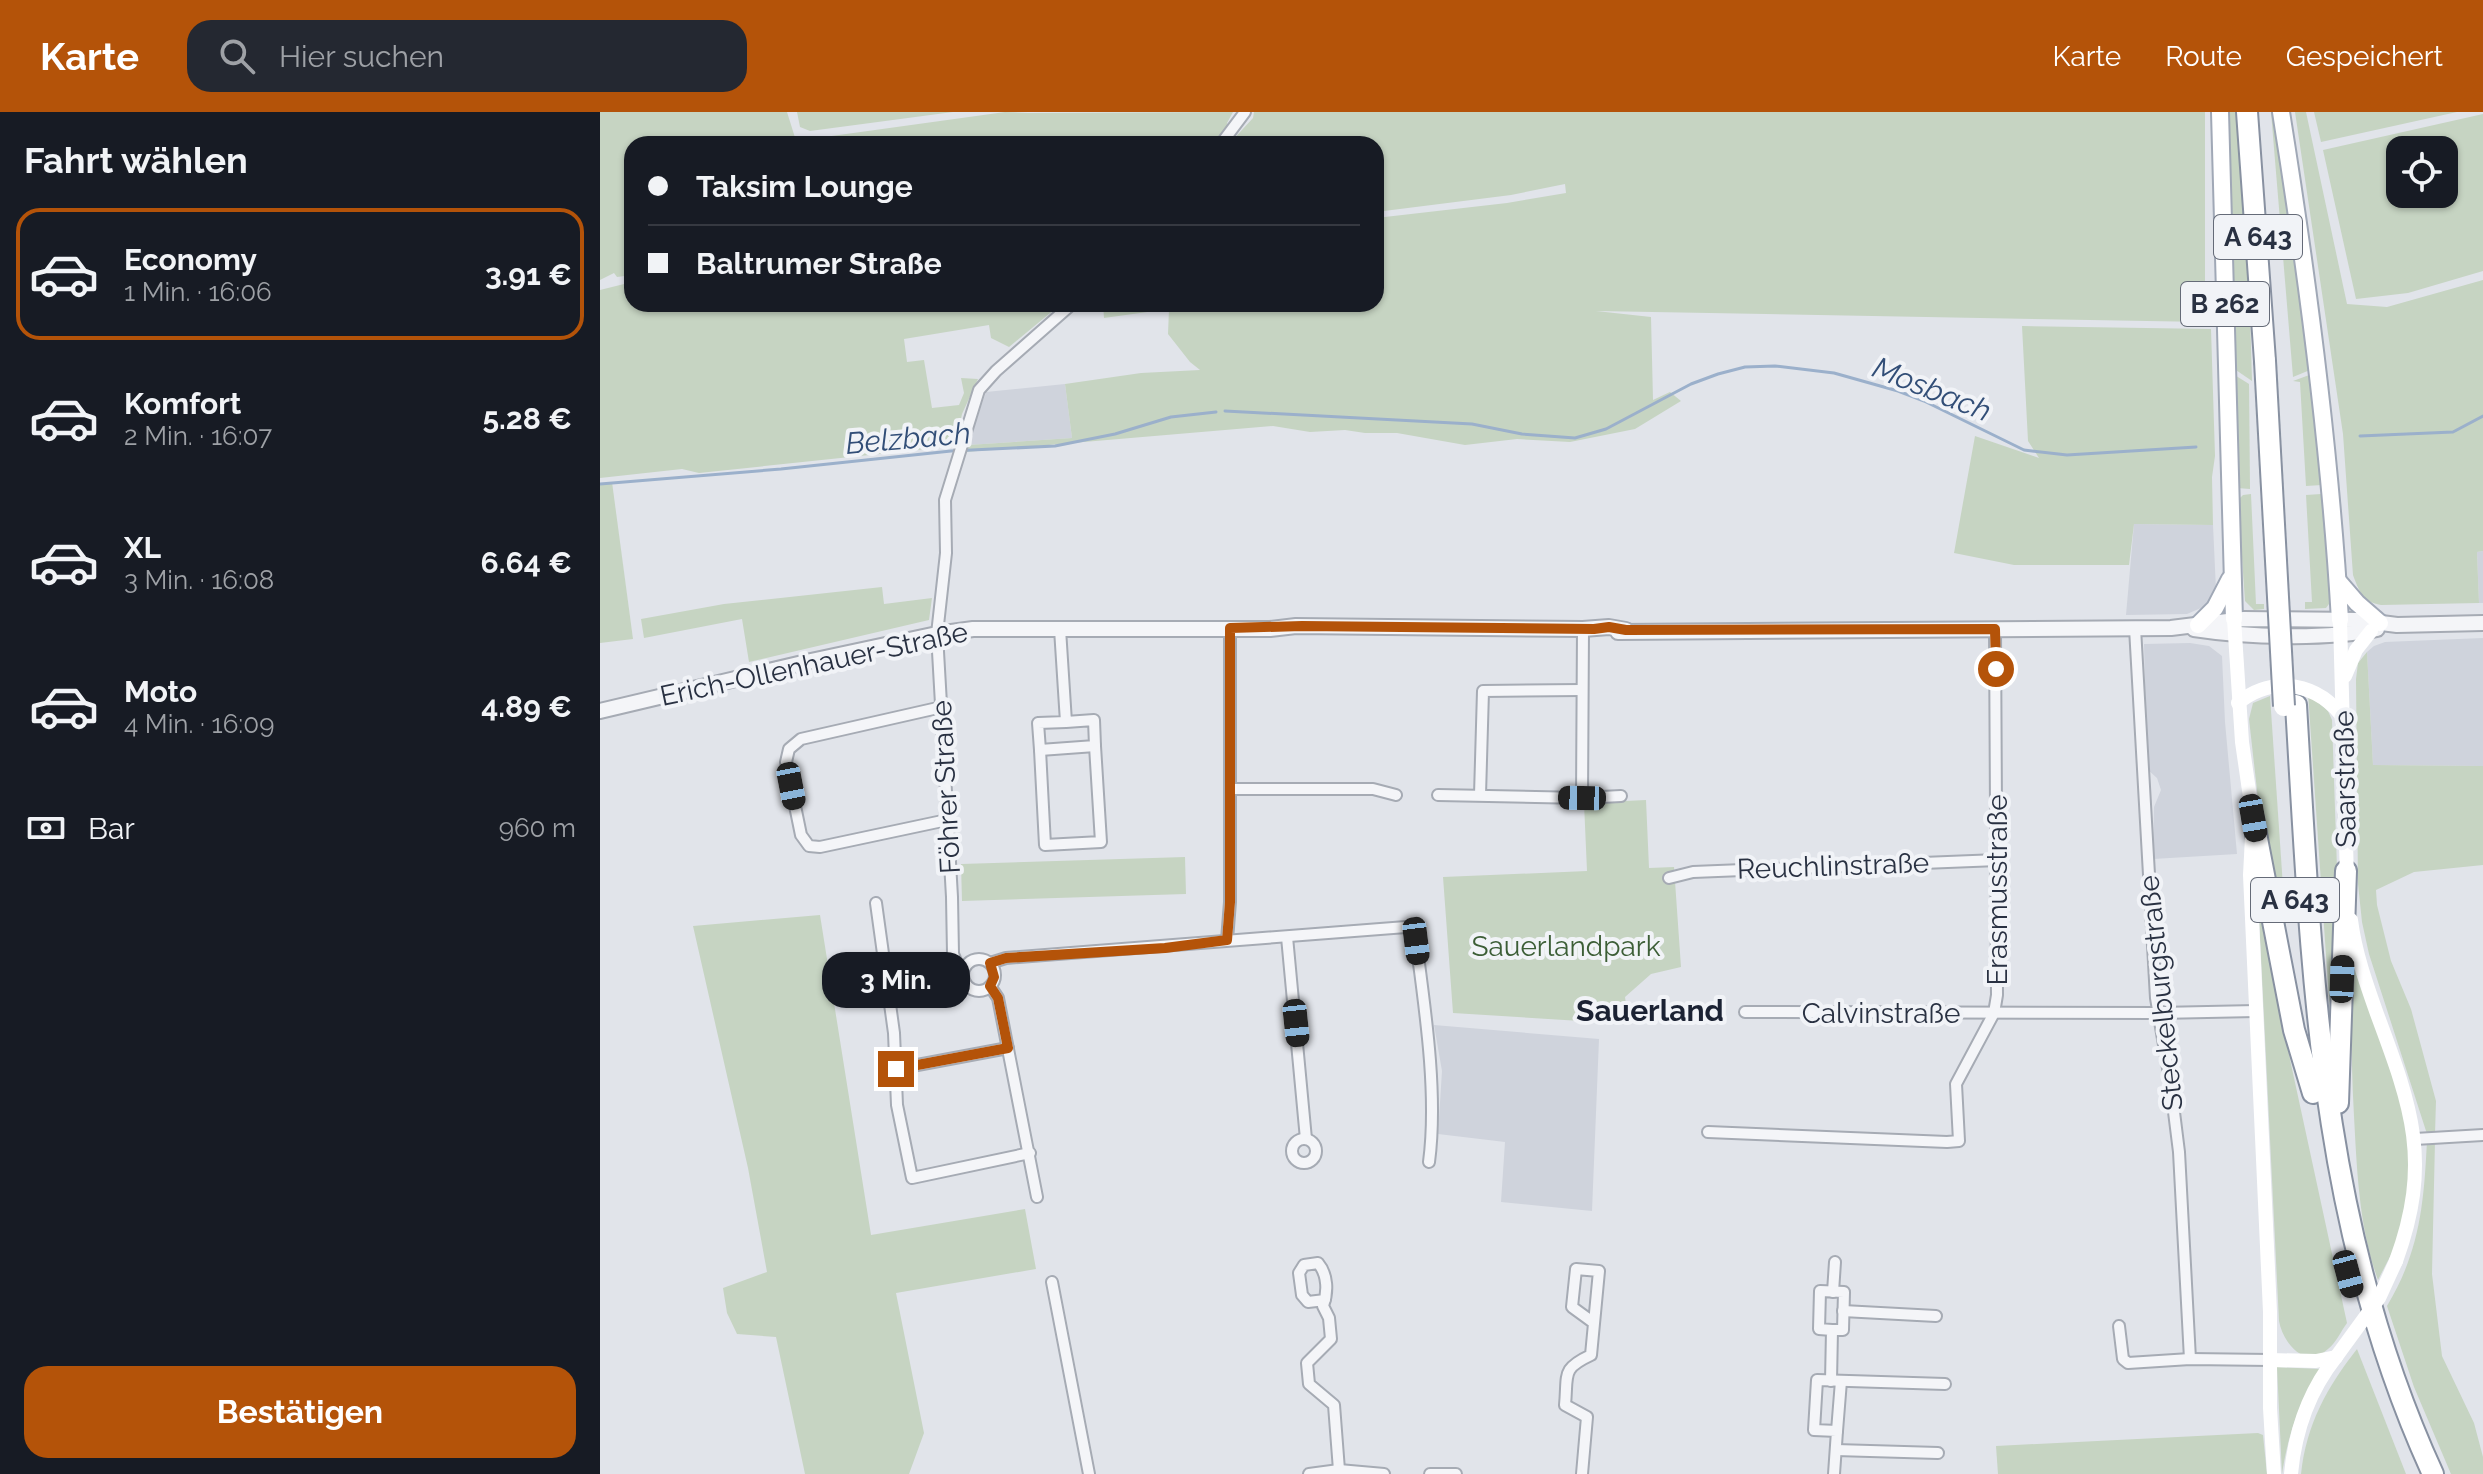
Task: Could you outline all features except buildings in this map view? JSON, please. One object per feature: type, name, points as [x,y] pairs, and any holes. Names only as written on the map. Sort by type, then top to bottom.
[{"type":"highway","name":"A 643","points":[[2247,112],[2272,361]]},
{"type":"highway","name":"A 643","points":[[2261,112],[2290,706],[2298,951],[2313,1093],[2330,1197],[2358,1313],[2381,1385],[2419,1474]]},
{"type":"highway","name":"A 643","points":[[2290,706],[2311,949],[2336,1155],[2354,1246],[2375,1325],[2402,1404],[2433,1474]]},
{"type":"highway","points":[[2253,818],[2294,1030],[2313,1093]]},
{"type":"highway","points":[[2336,1155],[2346,871]]},
{"type":"main road","name":"B 262","points":[[2220,112],[2234,626]]},
{"type":"main road","name":"B 262","points":[[2281,112],[2317,372],[2340,627]]},
{"type":"main road","name":"B 262","points":[[2191,626],[2215,608],[2223,595],[2232,566]]},
{"type":"main road","points":[[2338,581],[2383,626],[2356,650],[2344,680]]},
{"type":"main road","points":[[2234,626],[2238,703],[2253,818],[2250,875],[2270,1312],[2274,1474]]},
{"type":"main road","name":"Saarstraße","points":[[2291,1474],[2293,1450],[2313,1391],[2379,1298],[2396,1261],[2410,1218],[2417,1166],[2404,1086],[2365,982],[2356,945],[2346,871],[2345,720],[2340,627]]},
{"type":"main road","points":[[2238,703],[2264,688],[2299,686],[2324,697],[2345,720]]},
{"type":"main road","points":[[2270,1312],[2277,1345],[2294,1362]]},
{"type":"main road","points":[[2270,1360],[2294,1362],[2336,1357]]},
{"type":"street","points":[[1227,136],[1245,112]]},
{"type":"street","name":"Föhrer Straße","points":[[964,981],[954,960],[937,634],[946,553],[945,500],[977,396],[984,384],[1063,312]]},
{"type":"street","name":"Erich-Ollenhauer-Straße","points":[[600,711],[937,634],[973,629],[1230,628],[1296,632],[1310,628],[1588,629],[1609,633],[1626,630],[2340,627],[2483,623]]},
{"type":"street","points":[[1227,940],[1230,902],[1230,628]]},
{"type":"street","name":"Steckelburgstraße","points":[[2135,628],[2146,803],[2146,856],[2159,1013],[2179,1152],[2190,1359]]},
{"type":"street","points":[[1060,629],[1066,722]]},
{"type":"street","points":[[1582,798],[1582,690],[1588,629]]},
{"type":"street","name":"Erasmusstraße","points":[[1708,1132],[1959,1141],[1956,1084],[1994,1013],[1997,995],[1995,629]]},
{"type":"street","points":[[1480,795],[1483,691],[1582,690]]},
{"type":"street","points":[[942,707],[801,739],[789,749],[786,762],[801,835],[809,846],[820,847],[947,820]]},
{"type":"street","points":[[1094,720],[1101,842],[1045,845],[1038,723],[1066,722],[1094,720]]},
{"type":"street","points":[[1040,750],[1095,746]]},
{"type":"street","points":[[1230,789],[1373,789],[1396,795]]},
{"type":"street","points":[[1438,795],[1621,796]]},
{"type":"street","name":"Reuchlinstraße","points":[[1669,878],[1693,872],[1998,860]]},
{"type":"street","points":[[876,903],[887,982],[897,1105],[912,1178],[1030,1153]]},
{"type":"street","points":[[953,941],[963,955],[990,963],[1006,958],[1406,927],[1412,931],[1418,958],[1433,1108],[1429,1162]]},
{"type":"street","points":[[1287,937],[1306,1139]]},
{"type":"street","points":[[973,960],[963,971],[964,981],[976,990],[990,986]]},
{"type":"street","points":[[990,963],[994,977],[990,986]]},
{"type":"street","points":[[887,982],[927,977]]},
{"type":"street","points":[[990,986],[998,998],[1037,1197]]},
{"type":"street","name":"Calvinstraße","points":[[1745,1012],[2256,1011]]},
{"type":"street","points":[[896,1069],[1008,1048]]},
{"type":"street","points":[[2415,1139],[2483,1135]]},
{"type":"street","points":[[1833,1292],[1835,1262]]},
{"type":"street","points":[[1582,1474],[1587,1417],[1565,1405],[1567,1381],[1571,1366],[1591,1355],[1599,1271],[1576,1269],[1572,1307],[1594,1323]]},
{"type":"street","points":[[1052,1282],[1089,1474]]},
{"type":"street","points":[[1820,1291],[1844,1292],[1843,1311],[1843,1330],[1819,1329],[1820,1291]]},
{"type":"street","points":[[1325,1300],[1323,1306],[1329,1318],[1331,1339],[1307,1363],[1309,1384],[1334,1405],[1339,1470]]},
{"type":"street","points":[[1843,1311],[1936,1316]]},
{"type":"street","points":[[2119,1326],[2125,1362],[2270,1360]]},
{"type":"street","points":[[1832,1330],[1837,1431],[1834,1474]]},
{"type":"street","points":[[1837,1431],[1814,1430],[1817,1380],[1945,1384]]},
{"type":"street","points":[[1836,1450],[1938,1453]]},
{"type":"street","points":[[1309,1474],[1339,1470],[1384,1474]]},
{"type":"street","points":[[1430,1474],[1456,1474]]},
{"type":"shaded area","points":[[1065,384],[1072,438],[968,445],[986,392]]},
{"type":"shaded area","points":[[2134,524],[2213,525],[2216,590],[2208,605],[2187,614],[2126,615]]},
{"type":"shaded area","points":[[2483,551],[2483,603],[2479,603],[2477,552]]},
{"type":"shaded area","points":[[2483,638],[2483,766],[2373,765],[2367,652],[2385,642]]},
{"type":"shaded area","points":[[2190,643],[2209,646],[2222,656],[2237,854],[2153,859],[2154,807],[2161,790],[2157,778],[2147,769],[2144,644]]},
{"type":"shaded area","points":[[1434,1025],[1599,1039],[1592,1211],[1501,1202],[1505,1142],[1438,1134],[1442,1071]]},
{"type":"green space","points":[[600,112],[787,112],[794,136],[624,136],[624,276],[617,277],[614,273],[600,280]]},
{"type":"green space","points":[[797,112],[953,112],[810,131],[800,127]]},
{"type":"green space","points":[[1005,112],[1233,112],[1227,123],[1229,126],[1220,136],[832,136]]},
{"type":"green space","points":[[1254,112],[2205,112],[2205,322],[1596,311],[1651,317],[1653,400],[1670,392],[1681,401],[1635,429],[1570,442],[1517,439],[1465,445],[1397,433],[1345,430],[1310,432],[1273,426],[966,452],[968,445],[1072,438],[1065,384],[1141,373],[1200,370],[1168,334],[1169,312],[1384,312],[1384,217],[1566,193],[1565,184],[1511,195],[1384,211],[1384,136],[1236,136],[1253,118]]},
{"type":"green space","points":[[2226,112],[2237,112],[2249,279],[2252,381],[2233,368]]},
{"type":"green space","points":[[2271,112],[2277,112],[2310,370],[2293,377]]},
{"type":"green space","points":[[2295,112],[2306,112],[2347,304],[2387,307],[2483,280],[2483,551],[2477,552],[2479,603],[2381,605],[2362,595],[2357,586],[2353,575],[2343,434]]},
{"type":"green space","points":[[2314,112],[2457,112],[2321,142]]},
{"type":"green space","points":[[2483,114],[2483,271],[2408,293],[2356,299],[2323,150]]},
{"type":"green space","points":[[624,284],[624,312],[1051,312],[1009,347],[991,338],[989,325],[904,339],[907,362],[924,360],[932,408],[959,405],[964,393],[961,378],[978,379],[962,414],[955,446],[699,473],[682,469],[600,478],[600,290]]},
{"type":"green space","points":[[1104,312],[1147,312],[1104,318]]},
{"type":"green space","points":[[2022,326],[2211,329],[2215,456],[2213,525],[2134,524],[2129,565],[2014,565],[1954,553],[1975,436],[2039,458],[2028,441]]},
{"type":"green space","points":[[2233,374],[2249,384],[2250,489],[2237,488]]},
{"type":"green space","points":[[2312,374],[2322,485],[2306,486],[2300,382],[2293,381]]},
{"type":"green space","points":[[612,482],[633,639],[600,643],[600,484]]},
{"type":"green space","points":[[2251,494],[2256,604],[2264,604],[2264,609],[2254,610],[2245,601],[2238,500],[2243,495]]},
{"type":"green space","points":[[2306,495],[2324,495],[2333,604],[2326,608],[2305,609],[2305,602],[2312,602]]},
{"type":"green space","points":[[882,587],[884,604],[932,598],[929,620],[749,662],[742,619],[644,638],[641,619],[724,604]]},
{"type":"green space","points":[[2367,652],[2373,765],[2483,766],[2483,865],[2414,872],[2376,890],[2391,961],[2411,1009],[2436,1101],[2435,1134],[2427,1134],[2369,954],[2362,922],[2358,884],[2356,679],[2358,663]]},
{"type":"green space","points":[[2308,693],[2328,711],[2332,720],[2338,898],[2331,1028]]},
{"type":"green space","points":[[2270,696],[2288,960],[2260,817],[2249,719],[2253,703]]},
{"type":"green space","name":"Sauerlandpark","points":[[1646,800],[1649,868],[1674,867],[1681,967],[1651,974],[1625,997],[1629,1024],[1453,1013],[1443,877],[1587,871],[1584,803]]},
{"type":"green space","points":[[1185,857],[1186,894],[962,901],[961,864]]},
{"type":"green space","points":[[2258,896],[2347,1323],[2331,1346],[2311,1357],[2290,1345],[2279,1321]]},
{"type":"green space","points":[[820,915],[871,1235],[1025,1209],[1036,1269],[896,1293],[924,1433],[909,1474],[805,1474],[776,1337],[737,1334],[727,1313],[723,1288],[767,1272],[748,1168],[693,926]]},
{"type":"green space","points":[[2352,956],[2398,1084],[2410,1151],[2410,1185],[2405,1218],[2378,1280],[2367,1240],[2358,1178],[2352,1076]]},
{"type":"green space","points":[[2427,1140],[2435,1141],[2432,1274],[2442,1356],[2474,1423],[2483,1457],[2483,1474],[2451,1474],[2414,1387],[2387,1306],[2407,1266],[2418,1226]]},
{"type":"green space","points":[[2357,1349],[2406,1474],[2301,1474],[2308,1439],[2320,1407]]},
{"type":"green space","points":[[2277,1367],[2320,1369],[2295,1419],[2282,1474]]},
{"type":"green space","points":[[2263,1435],[2267,1474],[1998,1474],[1996,1446]]},
{"type":"waterway","name":"Mosbach","points":[[1225,411],[1472,424],[1522,434],[1575,438],[1606,429],[1691,384],[1718,374],[1745,367],[1775,366],[1834,373],[1898,391],[2024,450],[2067,455],[2196,447]]},
{"type":"waterway","name":"Belzbach","points":[[600,484],[951,451],[1055,446],[1115,434],[1171,417],[1216,412]]},
{"type":"waterway","name":"Mosbach","points":[[2360,436],[2453,432],[2483,416]]},
{"type":"district","name":"Sauerland","points":[[1650,1010]]},
{"type":"route","points":[[896,1069],[1008,1048],[998,998],[990,986],[994,972],[990,963],[1006,958],[1165,948],[1227,940],[1230,902],[1230,628],[1995,629],[1996,669]]}]
